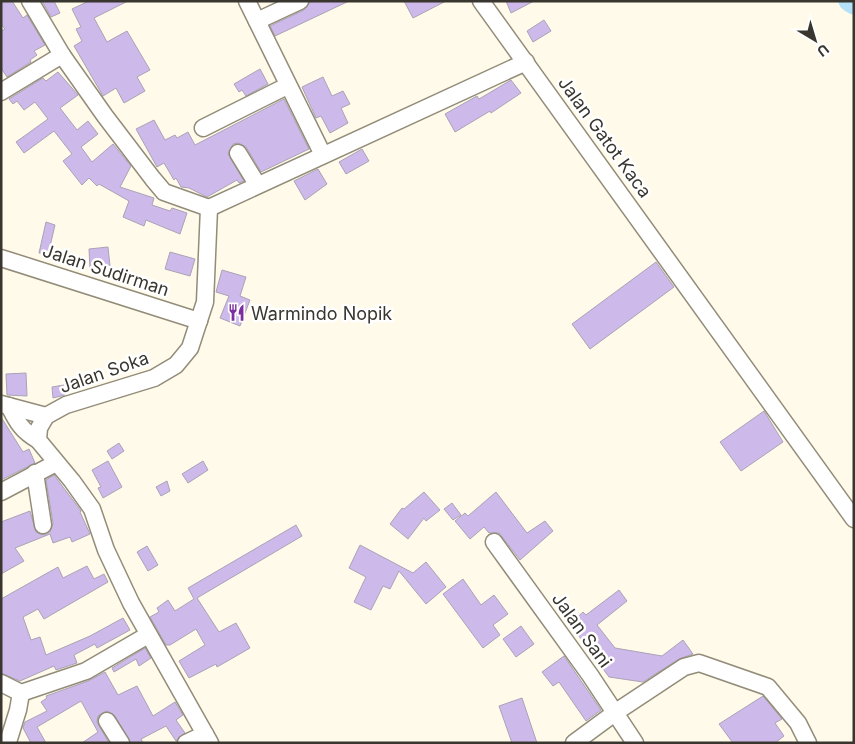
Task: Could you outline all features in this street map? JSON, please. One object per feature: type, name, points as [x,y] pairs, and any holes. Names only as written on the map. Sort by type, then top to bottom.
[{"type":"street","points":[[30,1],[62,55],[105,116],[164,192],[209,208],[257,184],[526,62]]},
{"type":"street","points":[[247,1],[287,86],[323,155]]},
{"type":"street","points":[[257,21],[300,1]]},
{"type":"street","name":"Jalan Gatot Kaca","points":[[481,1],[854,519]]},
{"type":"street","points":[[1,92],[62,55]]},
{"type":"street","points":[[203,128],[287,86]]},
{"type":"street","points":[[238,154],[257,184]]},
{"type":"street","name":"Jalan Soka","points":[[38,440],[39,428],[46,416],[66,405],[154,378],[176,365],[190,348],[205,302],[209,208]]},
{"type":"street","name":"Jalan Sudirman","points":[[1,258],[199,321]]},
{"type":"street","points":[[5,405],[46,416]]},
{"type":"street","points":[[5,405],[24,432],[38,440],[72,481],[92,510],[116,574],[207,739],[186,743]]},
{"type":"street","points":[[1,492],[56,463]]},
{"type":"street","points":[[35,473],[43,524]]},
{"type":"street","name":"Jalan Sani","points":[[494,542],[616,712],[636,743]]},
{"type":"street","points":[[21,693],[86,671],[148,635]]},
{"type":"street","points":[[574,743],[616,712],[684,667],[699,663],[768,687],[798,724],[808,743]]},
{"type":"street","points":[[2,681],[21,693]]},
{"type":"street","points":[[9,739],[21,693]]},
{"type":"street","points":[[106,721],[121,743]]},
{"type":"building","points":[[5,1],[12,1],[23,18],[27,15],[45,45],[34,51],[37,55],[30,60],[31,62],[7,77],[1,68],[1,31],[5,29],[1,24],[1,4]]},
{"type":"building","points":[[42,1],[54,1],[60,13],[51,17]]},
{"type":"building","points":[[89,1],[128,1],[94,18],[107,42],[127,31],[150,70],[137,77],[145,91],[124,103],[116,88],[103,96],[74,46],[82,41],[76,29],[81,27],[72,9]]},
{"type":"building","points":[[311,1],[349,1],[275,36],[270,26],[304,10]]},
{"type":"building","points":[[404,1],[446,1],[413,18]]},
{"type":"building","points":[[506,1],[534,1],[511,13]]},
{"type":"building","points":[[544,20],[551,31],[533,42],[527,31]]},
{"type":"building","points":[[260,69],[268,84],[246,96],[242,90],[239,92],[234,84]]},
{"type":"building","points":[[58,72],[78,95],[60,108],[77,130],[88,121],[98,134],[81,147],[92,162],[113,144],[131,166],[120,187],[154,198],[152,205],[170,211],[172,208],[187,213],[180,234],[146,220],[144,226],[123,217],[129,201],[99,184],[97,186],[89,178],[82,185],[63,161],[72,154],[54,131],[24,153],[16,142],[48,119],[35,102],[24,110],[17,101],[13,104],[9,99],[43,78],[46,81]]},
{"type":"building","points":[[323,77],[332,96],[343,91],[350,104],[341,108],[348,123],[330,133],[321,116],[316,118],[302,87]]},
{"type":"building","points":[[511,80],[521,93],[491,113],[490,111],[455,132],[445,114],[477,96],[479,99]]},
{"type":"building","points":[[284,99],[309,149],[261,172],[246,147],[238,143],[233,144],[228,154],[244,181],[239,183],[237,180],[207,197],[189,188],[181,187],[176,178],[174,180],[164,163],[157,167],[136,129],[154,120],[165,140],[175,135],[177,138],[188,132],[195,145]]},
{"type":"building","points":[[362,149],[369,161],[346,174],[339,162]]},
{"type":"building","points":[[318,169],[327,184],[305,200],[294,181]]},
{"type":"building","points":[[46,222],[55,225],[48,255],[39,253]]},
{"type":"building","points":[[108,247],[110,266],[90,268],[89,249]]},
{"type":"building","points":[[170,252],[195,259],[190,276],[165,269]]},
{"type":"building","points":[[656,262],[674,287],[590,349],[572,324]]},
{"type":"building","points":[[222,270],[246,277],[240,296],[250,300],[240,326],[220,318],[229,296],[216,292]]},
{"type":"building","points":[[26,373],[27,396],[7,395],[6,374]]},
{"type":"building","points":[[64,385],[65,395],[53,398],[52,387]]},
{"type":"building","points":[[764,411],[783,442],[741,471],[720,442]]},
{"type":"building","points":[[1,417],[23,452],[29,449],[35,463],[1,480]]},
{"type":"building","points":[[119,443],[124,451],[112,459],[107,451]]},
{"type":"building","points":[[108,461],[122,487],[103,498],[98,488],[101,487],[92,470]]},
{"type":"building","points":[[203,461],[208,470],[188,483],[182,474]]},
{"type":"building","points":[[54,475],[81,511],[90,534],[72,542],[70,537],[53,543],[50,534],[15,548],[24,561],[1,574],[1,522],[30,511],[36,532],[44,535],[50,532],[53,523],[46,480]]},
{"type":"building","points":[[167,481],[170,491],[161,496],[156,487]]},
{"type":"building","points":[[424,492],[440,510],[426,521],[424,518],[408,539],[390,524],[402,508],[404,509]]},
{"type":"building","points":[[496,492],[527,533],[545,521],[553,531],[520,560],[499,533],[489,533],[484,527],[470,539],[455,521],[465,513],[468,516]]},
{"type":"building","points":[[452,503],[461,515],[453,520],[444,509]]},
{"type":"building","points":[[296,525],[302,536],[197,598],[219,632],[236,623],[250,648],[217,667],[216,664],[189,678],[179,661],[205,645],[196,629],[170,645],[166,645],[150,617],[159,612],[157,608],[168,600],[175,611],[194,599],[188,588]]},
{"type":"building","points":[[360,545],[413,573],[426,562],[446,587],[426,604],[399,571],[390,589],[383,586],[371,610],[354,602],[366,577],[349,568]]},
{"type":"building","points":[[147,546],[158,565],[148,571],[137,552]]},
{"type":"building","points":[[87,566],[94,579],[104,574],[108,582],[44,619],[38,609],[23,617],[31,640],[40,637],[46,655],[90,636],[123,618],[130,630],[97,648],[95,644],[74,655],[77,663],[56,670],[54,666],[20,681],[1,673],[1,599],[58,567],[63,578]]},
{"type":"building","points":[[463,579],[481,605],[494,595],[508,614],[493,625],[500,635],[483,648],[443,594]]},
{"type":"building","points":[[619,590],[627,601],[597,625],[615,648],[662,656],[683,640],[693,654],[679,659],[643,682],[609,677],[570,624],[583,612],[586,615]]},
{"type":"building","points":[[521,626],[534,644],[516,657],[503,639]]},
{"type":"building","points":[[145,648],[151,658],[139,666],[136,659],[114,672],[112,668]]},
{"type":"building","points":[[564,656],[601,710],[586,721],[559,682],[553,686],[542,672]]},
{"type":"building","points":[[105,672],[118,695],[137,686],[153,716],[175,702],[183,715],[176,720],[185,733],[176,741],[166,726],[141,739],[143,743],[131,743],[115,716],[106,711],[98,716],[97,722],[109,743],[82,743],[98,732],[81,701],[37,727],[46,743],[31,743],[23,728],[25,722],[47,711],[41,702],[47,698],[46,696],[88,681]]},
{"type":"building","points":[[763,696],[782,719],[775,723],[784,736],[775,743],[733,743],[719,724]]},
{"type":"building","points":[[522,698],[537,743],[512,743],[499,706]]},
{"type":"waterway","points":[[849,1],[854,4]]},
{"type":"place","name":"Warmindo Nopik","points":[[237,313]]}]
